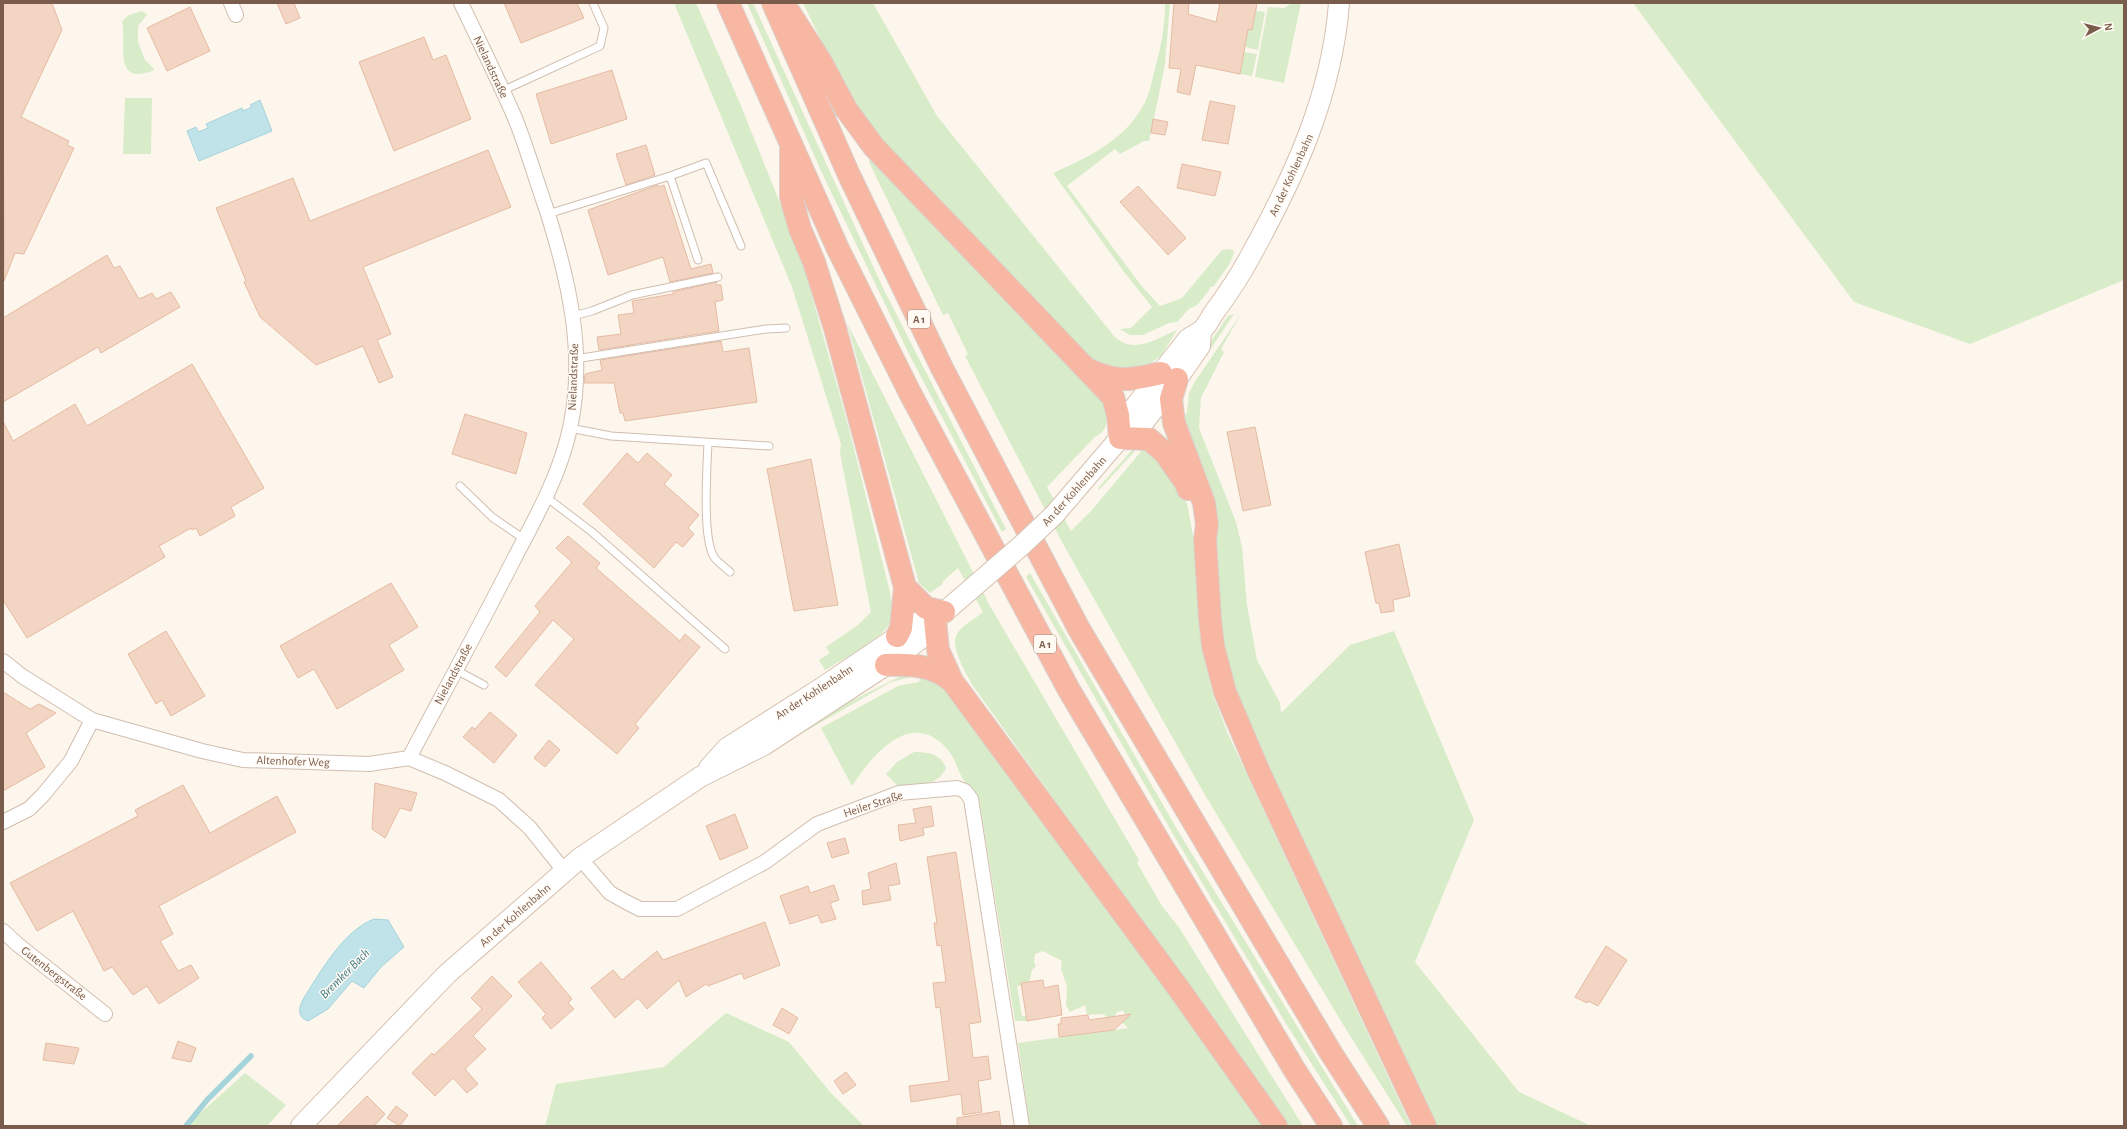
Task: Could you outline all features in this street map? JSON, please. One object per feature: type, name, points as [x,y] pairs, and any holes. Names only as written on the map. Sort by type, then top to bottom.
[{"type":"highway","name":"A 1","points":[[728,3],[838,249],[910,393],[1069,690],[1294,1068],[1331,1126]]},
{"type":"highway","name":"A 1","points":[[773,3],[849,175],[942,368],[1079,629],[1332,1053],[1378,1126]]},
{"type":"highway","points":[[783,3],[820,62],[846,108],[874,147],[1088,369],[1113,397],[1118,415],[1120,438],[1149,439],[1165,453],[1186,483],[1205,539]]},
{"type":"highway","points":[[791,145],[791,197],[800,229],[814,262],[835,328],[904,587],[901,628],[897,636]]},
{"type":"highway","points":[[1088,369],[1104,377],[1116,380],[1169,376],[1174,423],[1204,503],[1207,525],[1205,539],[1213,646],[1225,692],[1259,772],[1425,1126]]},
{"type":"highway","points":[[904,587],[926,608],[940,616],[938,650],[952,680],[1179,989],[1276,1126]]},
{"type":"highway","points":[[886,666],[919,666],[944,674],[952,680]]},
{"type":"main road","name":"An der Kohlenbahn","points":[[301,1126],[447,974],[580,858],[700,778],[764,745],[886,666],[928,633],[940,616],[1022,545],[1060,508],[1120,438],[1137,431],[1169,376],[1200,346],[1201,331],[1236,282],[1276,210],[1296,168],[1323,94],[1333,52],[1339,3]]},
{"type":"main road","name":"An der Kohlenbahn","points":[[700,778],[727,748],[820,689],[922,620],[940,616]]},
{"type":"street","name":"Nielandstraße","points":[[408,758],[456,670],[546,497],[562,457],[570,428],[574,399],[574,316],[570,292],[548,214],[515,119],[460,3]]},
{"type":"street","name":"Altenhofer Weg","points":[[3,661],[22,676],[92,720],[202,751],[243,760],[369,764],[408,758]]},
{"type":"street","points":[[3,822],[28,809],[43,795],[71,761],[92,720]]},
{"type":"street","points":[[408,758],[445,773],[499,800],[530,828],[565,872]]},
{"type":"street","name":"Heiler Straße","points":[[580,858],[610,893],[628,903],[640,909],[676,909],[765,862],[817,824],[848,811],[899,793],[957,788],[965,791],[971,799],[1022,1126]]},
{"type":"street","name":"Gutenbergstraße","points":[[3,931],[17,944],[106,1014]]},
{"type":"lane","points":[[502,91],[600,46],[604,28],[593,3]]},
{"type":"lane","points":[[548,214],[670,176],[706,163],[741,246]]},
{"type":"lane","points":[[670,176],[698,260]]},
{"type":"lane","points":[[574,316],[592,311],[632,295],[718,277]]},
{"type":"lane","points":[[575,359],[786,328]]},
{"type":"lane","points":[[570,428],[611,436],[769,446]]},
{"type":"lane","points":[[708,442],[706,494],[709,543],[714,557],[730,572]]},
{"type":"lane","points":[[460,486],[492,517],[524,539]]},
{"type":"lane","points":[[546,497],[592,532],[725,649]]},
{"type":"lane","points":[[456,670],[484,685]]},
{"type":"green space","points":[[674,3],[696,3],[739,101],[800,253],[848,425],[890,592],[892,615],[890,623],[886,629],[860,649],[825,670],[819,660],[830,653],[826,647],[858,625],[871,612],[840,453],[841,444],[792,287]]},
{"type":"green space","points":[[747,3],[753,3],[883,288],[1006,529],[1002,532],[909,354],[821,171]]},
{"type":"green space","points":[[803,3],[873,3],[937,116],[1114,336],[1121,342],[1137,345],[1153,341],[1177,330],[1161,356],[1148,365],[1124,370],[1093,362],[901,166],[847,94]]},
{"type":"green space","points":[[1165,3],[1170,3],[1165,65],[1149,141],[1144,141],[1120,154],[1115,149],[1067,186],[1140,284],[1160,306],[1182,298],[1222,250],[1233,250],[1234,253],[1229,265],[1213,287],[1210,287],[1208,292],[1196,306],[1190,308],[1177,322],[1169,323],[1143,335],[1130,335],[1120,329],[1131,328],[1152,307],[1124,272],[1053,173],[1106,145],[1117,137],[1137,115],[1148,94],[1161,45]]},
{"type":"green space","points":[[1292,3],[1301,3],[1284,83],[1255,77],[1268,7],[1284,8]]},
{"type":"green space","points":[[1633,3],[2124,3],[2124,280],[1970,344],[1854,302]]},
{"type":"green space","points":[[1257,6],[1257,11],[1265,12],[1258,50],[1245,47],[1248,29],[1252,30]]},
{"type":"green space","points":[[142,11],[147,15],[138,26],[138,42],[145,60],[155,70],[141,74],[132,73],[127,68],[124,61],[122,21],[129,15]]},
{"type":"green space","points":[[1244,52],[1257,54],[1252,76],[1240,74]]},
{"type":"green space","points":[[125,98],[152,98],[151,154],[123,154]]},
{"type":"green space","points":[[870,157],[1103,399],[1107,416],[1104,430],[1095,437],[1047,487],[1071,531],[1092,510],[1143,449],[1151,452],[1183,492],[1188,508],[1195,547],[1196,583],[1205,662],[1213,695],[1228,734],[1411,1126],[1407,1126],[1347,1031],[1205,795],[1063,544],[965,356],[968,354],[948,313],[943,315],[869,162]]},
{"type":"green space","points":[[1234,314],[1202,362],[1199,363],[1198,360],[1228,316]]},
{"type":"green space","points":[[1241,314],[1221,349],[1224,352],[1201,398],[1199,428],[1236,522],[1242,547],[1247,605],[1257,660],[1280,703],[1281,713],[1350,645],[1394,631],[1474,820],[1415,962],[1519,1092],[1591,1126],[1436,1126],[1249,724],[1235,691],[1223,636],[1215,529],[1183,418],[1187,412],[1189,393],[1194,383]]},
{"type":"green space","points":[[847,323],[990,606],[1139,860],[1137,863],[1162,906],[1178,926],[1303,1126],[1288,1126],[973,686],[957,653],[955,639],[962,628],[983,612],[958,568],[942,582],[943,584],[930,593],[919,583]]},
{"type":"green space","points":[[1132,450],[1135,451],[1099,490],[1098,488]]},
{"type":"green space","points":[[1030,573],[1178,831],[1358,1126],[1351,1126],[1285,1022],[1173,834],[1026,577]]},
{"type":"green space","points":[[903,675],[915,676],[891,682],[775,749],[825,714]]},
{"type":"green space","points":[[921,675],[930,677],[957,698],[1264,1126],[1030,1126],[1018,1043],[1128,1028],[1122,1022],[1128,1017],[1122,1010],[1120,1012],[1118,1011],[1114,1017],[1109,1018],[1103,1014],[1087,1015],[1085,1005],[1070,1012],[1066,1005],[1067,987],[1061,969],[1062,961],[1043,951],[1035,954],[1034,962],[1036,966],[1032,970],[1029,982],[1022,983],[1022,985],[1017,986],[1022,1016],[1027,1016],[1027,1021],[1015,1021],[979,798],[963,778],[948,750],[934,738],[921,733],[907,734],[894,740],[882,749],[871,761],[852,786],[821,728],[898,686],[919,682]]},
{"type":"green space","points":[[914,752],[929,753],[937,757],[944,763],[946,768],[938,779],[932,782],[899,787],[886,774],[897,762]]},
{"type":"green space","points":[[726,1013],[789,1042],[830,1092],[864,1126],[545,1126],[556,1084],[664,1067]]},
{"type":"green space","points":[[245,1073],[286,1105],[267,1126],[186,1126]]},
{"type":"water","points":[[260,100],[272,131],[199,161],[187,131],[196,127],[198,132],[208,128],[206,124],[242,108],[243,111],[252,107],[250,105]]},
{"type":"water","points":[[374,919],[388,920],[404,947],[381,967],[364,988],[352,981],[328,1009],[308,1021],[304,1019],[300,1013],[301,1003],[330,958],[354,931]]},
{"type":"building","points":[[3,3],[52,3],[62,30],[21,117],[69,141],[67,145],[74,148],[24,254],[15,253],[4,281]]},
{"type":"building","points":[[277,3],[294,3],[300,18],[286,24]]},
{"type":"building","points":[[504,3],[577,3],[584,18],[521,43]]},
{"type":"building","points":[[1174,3],[1189,3],[1188,14],[1216,22],[1220,3],[1257,3],[1252,30],[1248,29],[1240,74],[1196,65],[1190,95],[1177,92],[1181,69],[1169,68]]},
{"type":"building","points":[[190,7],[210,51],[167,71],[147,28]]},
{"type":"building","points":[[424,37],[433,60],[446,55],[471,119],[394,151],[359,62]]},
{"type":"building","points":[[612,70],[627,119],[551,144],[536,94]]},
{"type":"building","points":[[1210,101],[1235,106],[1228,144],[1202,140]]},
{"type":"building","points":[[1153,119],[1168,122],[1165,135],[1151,133]]},
{"type":"building","points":[[646,145],[655,175],[626,185],[616,154]]},
{"type":"building","points":[[488,150],[511,207],[363,267],[391,334],[377,340],[393,377],[379,383],[363,346],[316,365],[260,317],[244,282],[246,281],[216,208],[293,178],[310,221]]},
{"type":"building","points":[[1182,164],[1221,172],[1215,196],[1177,188]]},
{"type":"building","points":[[658,185],[659,187],[664,185],[691,269],[711,264],[713,273],[670,282],[663,257],[608,275],[588,210]]},
{"type":"building","points":[[1138,186],[1186,238],[1168,255],[1120,202]]},
{"type":"building","points":[[107,255],[114,268],[120,266],[139,299],[152,293],[156,299],[171,292],[180,307],[101,353],[98,347],[3,402],[3,318]]},
{"type":"building","points":[[716,282],[717,285],[721,285],[723,300],[715,302],[719,331],[599,350],[597,337],[621,334],[618,315],[634,313],[632,301],[673,294],[673,292]]},
{"type":"building","points":[[721,341],[723,352],[749,348],[757,402],[625,421],[623,413],[620,413],[614,383],[584,383],[585,374],[602,370],[600,360]]},
{"type":"building","points":[[192,364],[264,488],[231,507],[235,516],[200,536],[196,528],[192,530],[191,528],[159,546],[165,557],[27,638],[3,600],[3,421],[13,441],[75,404],[87,426]]},
{"type":"building","points":[[465,414],[527,433],[516,474],[452,454]]},
{"type":"building","points":[[1255,427],[1271,505],[1243,511],[1227,432]]},
{"type":"building","points":[[627,453],[638,463],[647,453],[672,475],[664,484],[699,515],[688,528],[694,534],[683,547],[676,542],[654,568],[583,504]]},
{"type":"building","points":[[811,459],[838,605],[794,611],[767,469]]},
{"type":"building","points":[[568,536],[600,563],[596,568],[680,641],[685,634],[700,647],[635,724],[639,728],[617,754],[535,685],[574,639],[553,620],[506,677],[495,667],[540,612],[535,606],[572,562],[556,548]]},
{"type":"building","points":[[1399,544],[1410,596],[1393,600],[1394,611],[1381,613],[1379,603],[1376,603],[1365,552]]},
{"type":"building","points":[[391,583],[418,627],[389,645],[404,670],[337,709],[314,669],[298,678],[280,646]]},
{"type":"building","points":[[166,631],[205,696],[171,716],[162,700],[156,704],[128,654]]},
{"type":"building","points":[[3,692],[30,709],[39,704],[56,713],[26,733],[45,767],[3,791]]},
{"type":"building","points":[[490,712],[517,735],[494,763],[463,737],[472,727],[475,729]]},
{"type":"building","points":[[549,740],[560,750],[545,767],[534,758]]},
{"type":"building","points":[[375,783],[417,793],[411,811],[400,808],[385,838],[372,829]]},
{"type":"building","points":[[183,785],[210,833],[277,796],[296,832],[159,906],[173,934],[160,941],[178,971],[191,965],[199,978],[159,1004],[147,986],[133,995],[112,967],[104,971],[73,911],[37,931],[10,883],[138,816],[135,810]]},
{"type":"building","points":[[931,806],[934,826],[923,828],[924,835],[900,841],[898,825],[916,823],[913,809]]},
{"type":"building","points":[[735,814],[748,848],[720,860],[706,826]]},
{"type":"building","points":[[845,838],[849,853],[832,858],[827,843]]},
{"type":"building","points":[[956,852],[981,1022],[969,1024],[973,1058],[988,1056],[991,1079],[978,1081],[982,1112],[963,1115],[961,1094],[911,1102],[909,1086],[949,1081],[940,1007],[936,1008],[933,983],[946,982],[941,945],[937,946],[934,923],[937,923],[927,857]]},
{"type":"building","points":[[896,863],[900,884],[888,886],[891,900],[863,905],[862,891],[871,889],[868,873]]},
{"type":"building","points":[[834,885],[839,900],[830,903],[836,919],[821,923],[818,915],[790,924],[780,896],[808,886],[810,893]]},
{"type":"building","points":[[765,922],[780,965],[744,979],[742,973],[708,986],[706,984],[686,997],[679,980],[647,1009],[638,998],[615,1018],[591,988],[613,970],[622,980],[657,951],[663,960]]},
{"type":"building","points":[[1606,946],[1627,960],[1598,1006],[1588,1001],[1587,1003],[1575,997]]},
{"type":"building","points":[[541,962],[572,999],[568,1003],[574,1009],[551,1029],[542,1018],[546,1014],[518,982]]},
{"type":"building","points":[[492,976],[512,996],[473,1036],[486,1049],[465,1069],[478,1084],[467,1093],[453,1078],[435,1096],[412,1073],[432,1053],[434,1055],[482,1009],[471,998]]},
{"type":"building","points":[[1043,980],[1044,988],[1058,985],[1062,1015],[1027,1021],[1021,983]]},
{"type":"building","points":[[782,1008],[798,1018],[789,1034],[773,1025]]},
{"type":"building","points":[[1131,1014],[1114,1030],[1059,1037],[1058,1024],[1061,1024],[1061,1018],[1088,1015],[1089,1020]]},
{"type":"building","points":[[178,1041],[196,1048],[191,1062],[172,1058]]},
{"type":"building","points":[[46,1043],[79,1048],[74,1064],[43,1060]]},
{"type":"building","points":[[846,1072],[856,1085],[843,1094],[834,1081]]},
{"type":"building","points":[[367,1096],[385,1114],[374,1126],[337,1126]]},
{"type":"building","points":[[396,1106],[408,1115],[400,1126],[387,1118]]},
{"type":"building","points":[[999,1111],[1001,1126],[957,1126],[957,1118]]},
{"type":"waterway","name":"Bremker Bach","points":[[186,1126],[207,1100],[251,1056]]}]
